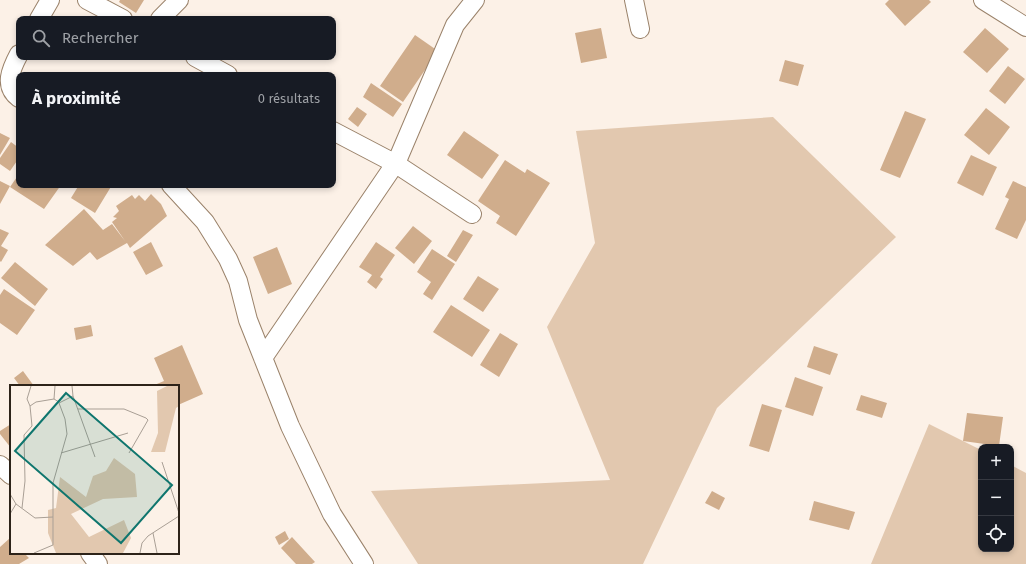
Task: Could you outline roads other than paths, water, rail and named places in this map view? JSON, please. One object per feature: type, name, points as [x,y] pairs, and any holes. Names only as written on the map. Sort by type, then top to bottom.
[{"type":"street","points":[[41,16],[50,0]]},
{"type":"street","points":[[87,0],[117,16]]},
{"type":"street","points":[[163,16],[179,0]]},
{"type":"street","points":[[263,358],[396,164],[456,25],[475,0]]},
{"type":"street","points":[[634,0],[640,29]]},
{"type":"street","points":[[984,0],[1026,28]]},
{"type":"street","points":[[16,60],[4,83],[16,95]]},
{"type":"street","points":[[200,60],[222,72]]},
{"type":"street","points":[[336,133],[396,164],[472,214]]},
{"type":"street","points":[[175,188],[205,222],[228,258],[238,280],[248,320],[290,426],[332,514],[364,564]]},
{"type":"street","points":[[0,465],[10,474]]},
{"type":"street","points":[[91,554],[98,564]]}]
